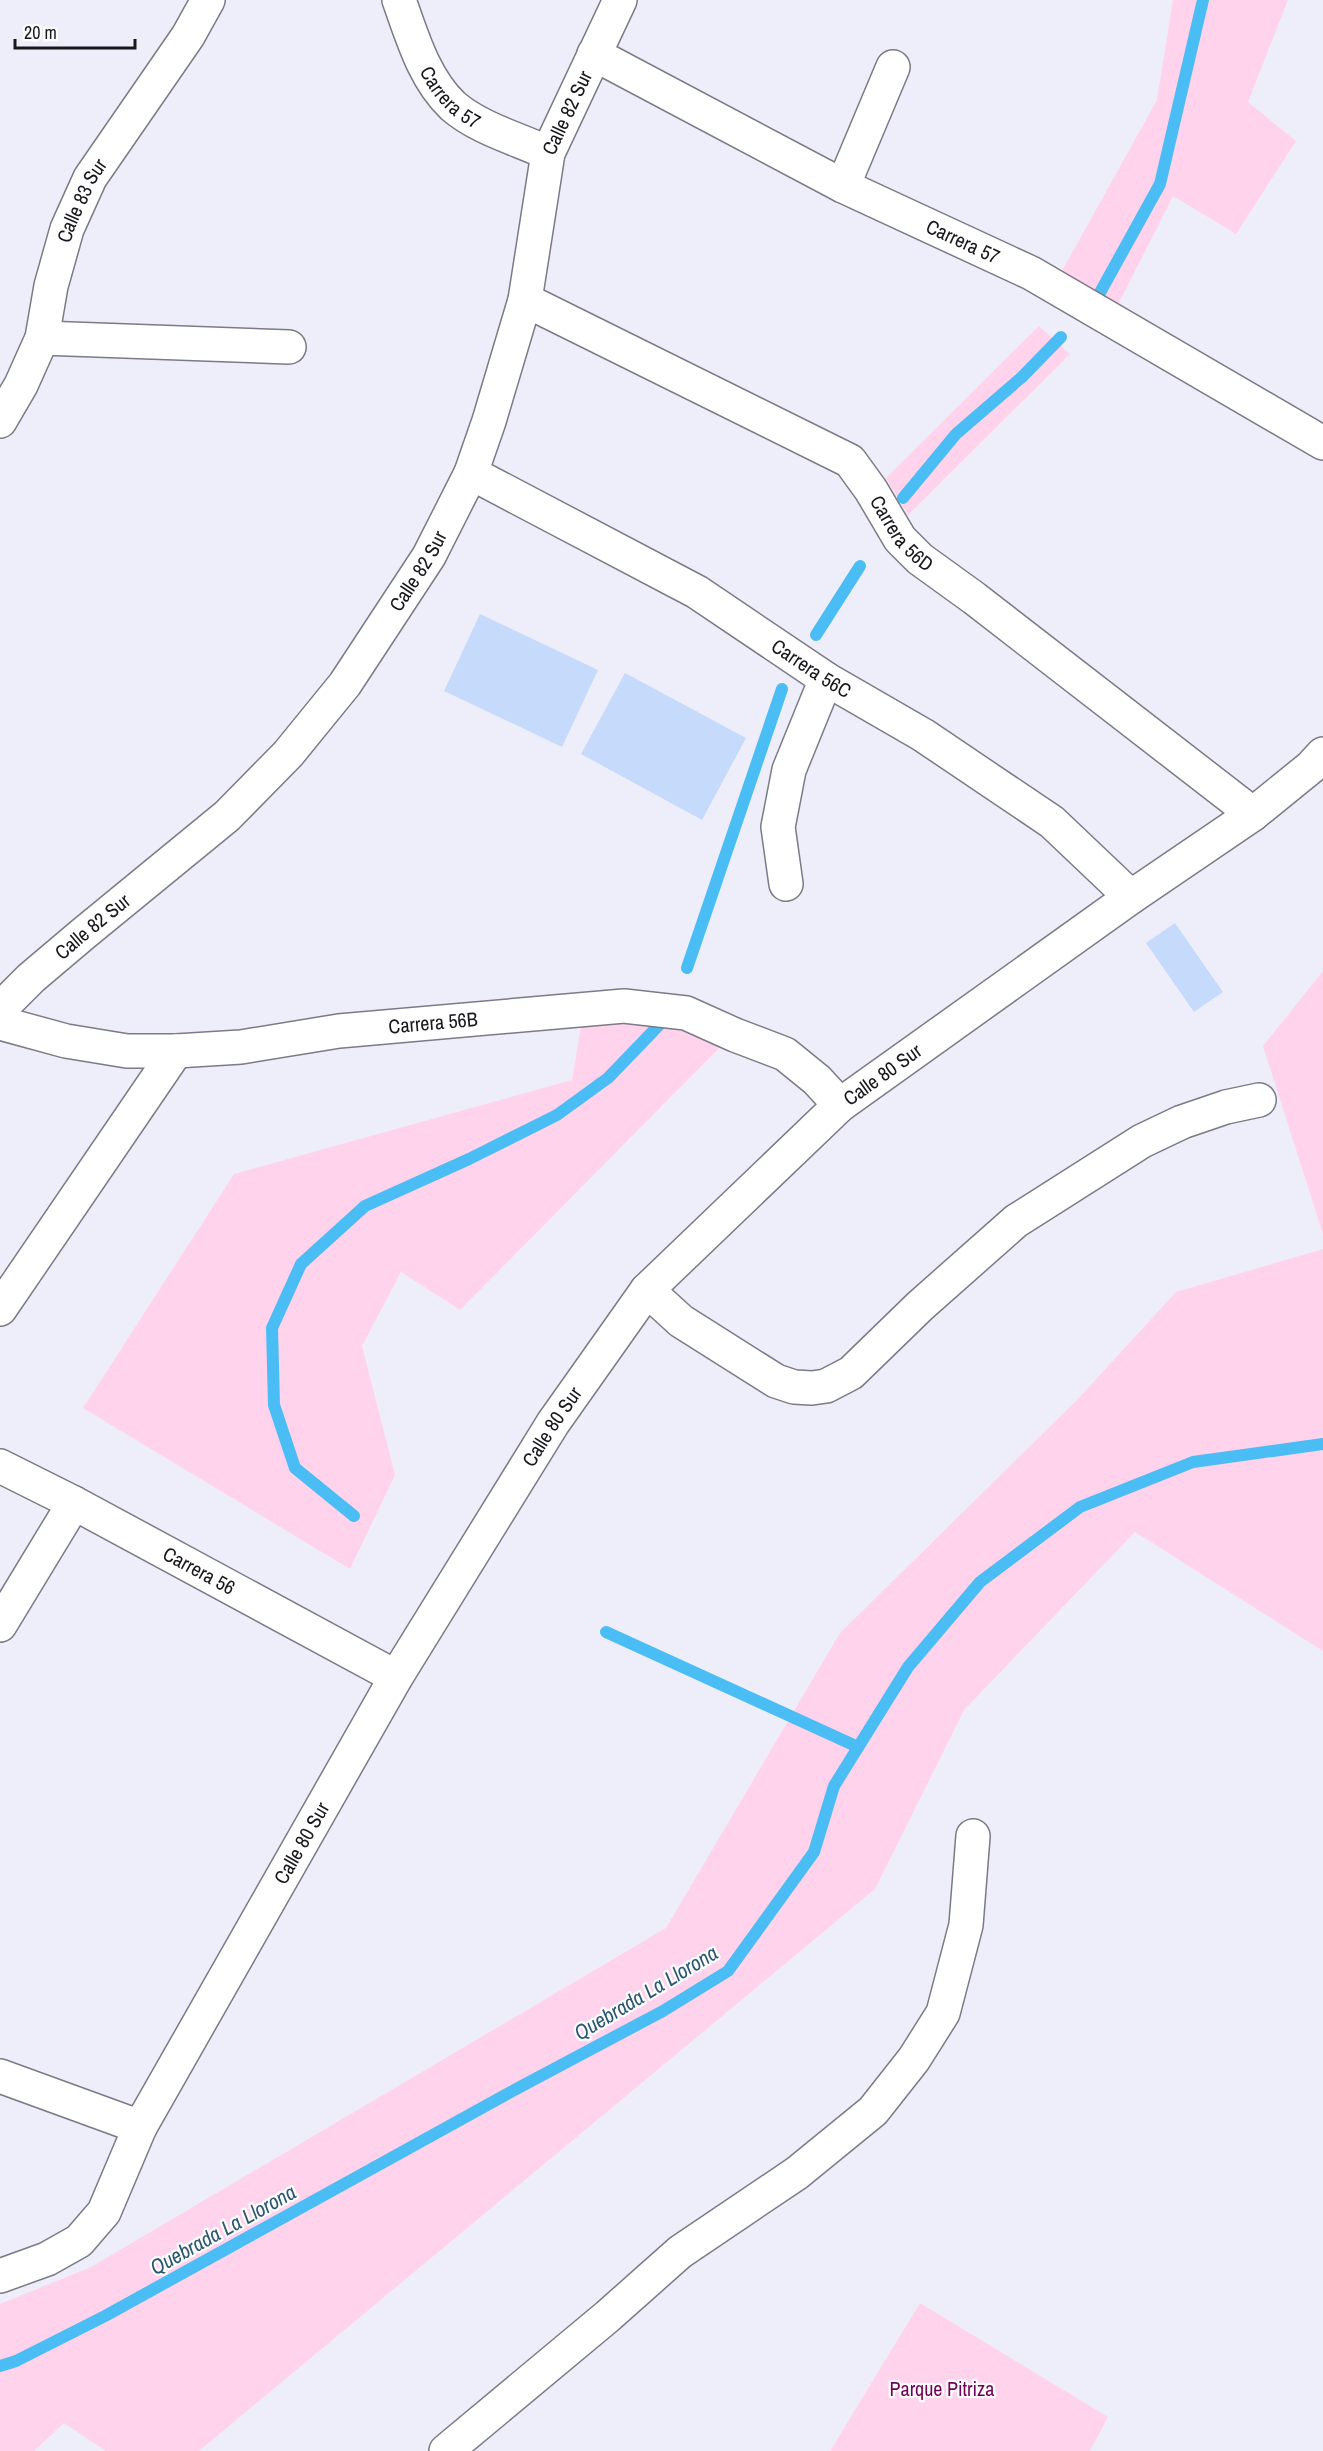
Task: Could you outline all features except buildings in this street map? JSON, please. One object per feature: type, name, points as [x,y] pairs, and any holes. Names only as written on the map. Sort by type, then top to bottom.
[{"type":"street","name":"Calle 83 Sur","points":[[0,421],[21,385],[42,338],[51,286],[67,229],[90,178],[188,36],[208,0]]},
{"type":"street","name":"Carrera 57","points":[[399,0],[419,53],[436,86],[454,106],[482,124],[548,153]]},
{"type":"street","name":"Calle 82 Sur","points":[[0,1009],[31,978],[227,816],[288,754],[345,684],[429,556],[471,473],[489,422],[525,300],[548,153],[620,0]]},
{"type":"street","name":"Carrera 57","points":[[594,54],[843,186],[1031,273],[1323,443]]},
{"type":"street","points":[[843,186],[893,67]]},
{"type":"street","name":"Carrera 56D","points":[[525,300],[850,461],[871,490],[900,539],[920,559],[974,598],[1253,814]]},
{"type":"street","points":[[42,338],[289,347]]},
{"type":"street","name":"Carrera 56C","points":[[471,473],[698,592],[826,679],[923,735],[1052,822],[1131,897]]},
{"type":"street","points":[[786,884],[778,827],[789,770],[826,679]]},
{"type":"street","name":"Calle 80 Sur","points":[[0,2276],[47,2259],[79,2241],[104,2212],[140,2127],[396,1677],[553,1423],[647,1290],[840,1105],[1131,897],[1253,814],[1311,767],[1323,754]]},
{"type":"street","name":"Carrera 56B","points":[[0,1023],[76,1043],[127,1051],[176,1051],[241,1047],[339,1031],[624,1006],[686,1013],[785,1054],[817,1080],[840,1105]]},
{"type":"street","points":[[0,1309],[176,1051]]},
{"type":"street","points":[[647,1290],[681,1321],[776,1381],[794,1387],[826,1386],[851,1373],[920,1306],[1016,1221],[1142,1141],[1204,1114],[1259,1100]]},
{"type":"street","name":"Carrera 56","points":[[0,1466],[74,1503],[396,1677]]},
{"type":"street","points":[[0,1625],[74,1503]]},
{"type":"street","points":[[446,2451],[608,2316],[680,2252],[796,2174],[873,2111],[914,2059],[942,2013],[966,1925],[973,1836]]},
{"type":"street","points":[[0,2076],[140,2127]]},
{"type":"green space","points":[[1173,0],[1288,0],[1248,102],[1296,141],[1236,234],[1173,196],[1119,303],[1057,280],[1157,100]]},
{"type":"green space","points":[[1039,326],[1070,354],[908,515],[886,478]]},
{"type":"green space","points":[[1323,971],[1323,1234],[1263,1046]]},
{"type":"green space","points":[[583,1015],[732,1035],[460,1310],[401,1272],[362,1346],[395,1475],[350,1569],[83,1408],[234,1174],[572,1080]]},
{"type":"green space","points":[[1323,1249],[1323,1651],[1135,1532],[964,1710],[875,1889],[199,2451],[106,2451],[64,2423],[34,2451],[0,2451],[0,2304],[91,2267],[666,1928],[840,1633],[1077,1400],[1176,1292]]},
{"type":"green space","name":"Parque Pitriza","points":[[920,2303],[1108,2417],[1090,2451],[830,2451]]},
{"type":"waterway","points":[[1097,298],[1160,184],[1203,0]]},
{"type":"waterway","points":[[903,498],[956,434],[1022,377],[1061,337]]},
{"type":"waterway","points":[[816,635],[860,566]]},
{"type":"waterway","points":[[687,968],[782,689]]},
{"type":"waterway","points":[[354,1516],[295,1468],[274,1405],[272,1328],[301,1264],[365,1206],[469,1159],[557,1115],[608,1078],[662,1022]]},
{"type":"waterway","name":"Quebrada La Llorona","points":[[0,2366],[16,2361],[105,2316],[518,2088],[663,2011],[728,1971],[814,1852],[834,1786],[908,1667],[980,1582],[1080,1507],[1193,1462],[1323,1444]]},
{"type":"waterway","points":[[606,1632],[858,1747]]}]
